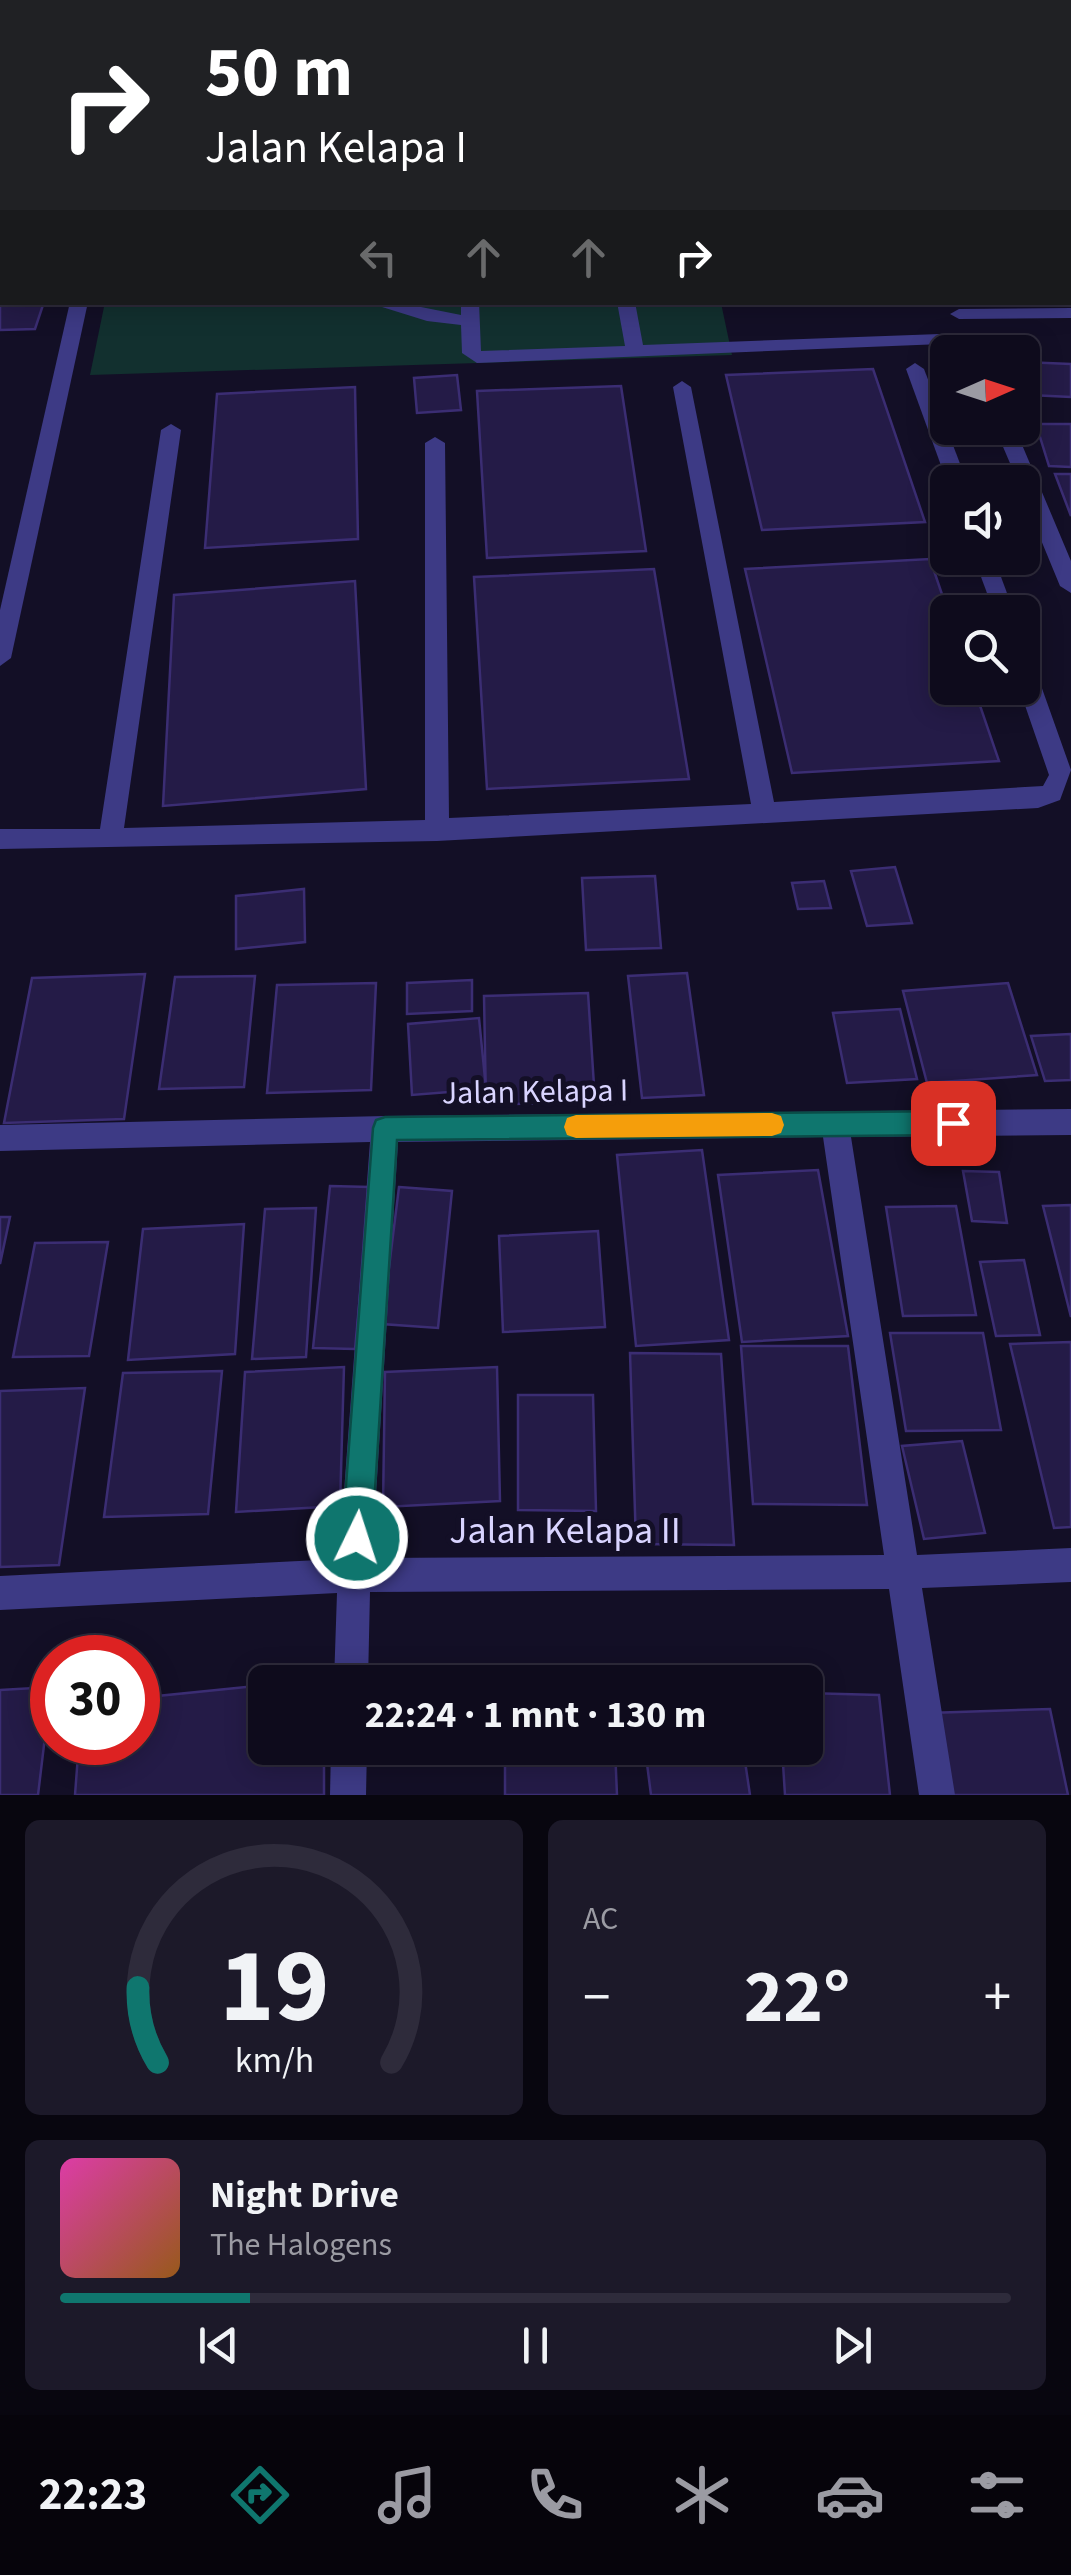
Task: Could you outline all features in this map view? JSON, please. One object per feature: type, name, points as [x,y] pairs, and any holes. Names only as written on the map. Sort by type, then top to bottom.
[{"type":"street","points":[[0,658],[78,305]]},
{"type":"street","points":[[385,305],[427,316],[471,312],[471,353],[477,357],[635,350],[930,346]]},
{"type":"street","points":[[627,305],[635,350]]},
{"type":"street","points":[[966,335],[957,308],[1071,313]]},
{"type":"street","points":[[915,369],[950,465]]},
{"type":"street","points":[[682,387],[764,810]]},
{"type":"street","points":[[111,838],[171,430]]},
{"type":"street","points":[[434,443],[437,831]]},
{"type":"street","points":[[1012,445],[1071,586]]},
{"type":"street","points":[[1047,528],[1071,528]]},
{"type":"street","points":[[0,537],[28,536]]},
{"type":"street","points":[[0,839],[437,831],[1046,797],[1060,784],[1059,762],[1038,705]]},
{"type":"street","name":"Jalan Kelapa I","points":[[0,1138],[385,1128],[1071,1122]]},
{"type":"street","points":[[835,1124],[937,1795]]},
{"type":"street","points":[[351,1665],[354,1575],[385,1128]]},
{"type":"street","name":"Jalan Kelapa II","points":[[0,1592],[354,1575],[902,1572],[1071,1566]]},
{"type":"street","points":[[348,1795],[349,1765]]},
{"type":"green space","points":[[104,305],[721,305],[732,355],[90,375]]},
{"type":"building","points":[[0,305],[43,305],[35,329],[0,330]]},
{"type":"building","points":[[1040,363],[1071,364],[1071,397],[1040,395]]},
{"type":"building","points":[[873,369],[925,522],[762,530],[726,375]]},
{"type":"building","points":[[457,375],[461,410],[417,413],[414,378]]},
{"type":"building","points":[[621,386],[646,551],[487,558],[477,391]]},
{"type":"building","points":[[355,387],[358,539],[205,548],[217,394]]},
{"type":"building","points":[[1040,424],[1071,424],[1071,467],[1049,466]]},
{"type":"building","points":[[1055,474],[1071,474],[1071,516]]},
{"type":"building","points":[[930,559],[930,575],[935,575],[942,595],[930,595],[930,705],[980,705],[999,761],[792,773],[745,569]]},
{"type":"building","points":[[654,569],[689,779],[487,789],[474,577]]},
{"type":"building","points":[[355,581],[366,789],[163,806],[174,595]]},
{"type":"building","points":[[895,867],[912,923],[867,926],[851,871]]},
{"type":"building","points":[[655,876],[661,948],[586,950],[582,878]]},
{"type":"building","points":[[824,881],[831,908],[798,909],[792,883]]},
{"type":"building","points":[[304,889],[305,942],[236,949],[236,896]]},
{"type":"building","points":[[687,973],[704,1095],[642,1098],[628,976]]},
{"type":"building","points":[[145,974],[124,1119],[4,1123],[32,978]]},
{"type":"building","points":[[255,976],[244,1087],[159,1089],[175,977]]},
{"type":"building","points":[[472,980],[472,1011],[407,1014],[407,983]]},
{"type":"building","points":[[376,983],[371,1090],[267,1093],[277,985]]},
{"type":"building","points":[[1008,983],[1037,1075],[927,1083],[903,991]]},
{"type":"building","points":[[588,993],[595,1101],[486,1105],[484,996]]},
{"type":"building","points":[[900,1009],[917,1079],[847,1083],[833,1013]]},
{"type":"building","points":[[479,1018],[486,1089],[412,1095],[408,1024]]},
{"type":"building","points":[[1071,1034],[1071,1080],[1045,1081],[1031,1036]]},
{"type":"building","points":[[702,1150],[729,1340],[636,1346],[617,1155]]},
{"type":"building","points":[[818,1170],[848,1336],[742,1342],[718,1175]]},
{"type":"building","points":[[963,1171],[999,1172],[1007,1223],[972,1221]]},
{"type":"building","points":[[330,1186],[370,1187],[355,1349],[313,1348]]},
{"type":"building","points":[[399,1187],[452,1191],[438,1328],[382,1324]]},
{"type":"building","points":[[1071,1205],[1071,1317],[1043,1206]]},
{"type":"building","points":[[956,1206],[976,1315],[903,1316],[886,1207]]},
{"type":"building","points":[[316,1208],[306,1357],[252,1359],[265,1209]]},
{"type":"building","points":[[0,1217],[10,1217],[0,1264]]},
{"type":"building","points":[[244,1224],[235,1354],[128,1360],[143,1229]]},
{"type":"building","points":[[598,1231],[605,1327],[503,1332],[499,1236]]},
{"type":"building","points":[[108,1242],[89,1356],[13,1357],[35,1243]]},
{"type":"building","points":[[1024,1260],[1040,1335],[996,1336],[980,1262]]},
{"type":"building","points":[[890,1333],[983,1333],[1001,1430],[906,1431]]},
{"type":"building","points":[[1071,1342],[1071,1527],[1054,1528],[1010,1344]]},
{"type":"building","points":[[741,1346],[848,1346],[867,1505],[753,1504]]},
{"type":"building","points":[[630,1353],[721,1354],[734,1545],[636,1544]]},
{"type":"building","points":[[344,1367],[340,1506],[236,1512],[245,1372]]},
{"type":"building","points":[[497,1367],[500,1501],[383,1507],[385,1372]]},
{"type":"building","points":[[222,1371],[208,1514],[104,1517],[123,1373]]},
{"type":"building","points":[[85,1388],[59,1565],[0,1567],[0,1391]]},
{"type":"building","points":[[518,1395],[593,1395],[596,1511],[518,1510]]},
{"type":"building","points":[[962,1441],[985,1533],[924,1539],[902,1446]]},
{"type":"building","points":[[248,1687],[248,1765],[324,1765],[324,1795],[75,1795],[77,1765],[160,1765],[160,1696]]},
{"type":"building","points":[[30,1688],[30,1765],[42,1765],[38,1795],[0,1795],[0,1690]]},
{"type":"building","points":[[823,1693],[879,1695],[890,1795],[785,1795],[783,1765],[823,1765]]},
{"type":"building","points":[[1050,1709],[1068,1795],[943,1795],[929,1713]]},
{"type":"building","points":[[505,1765],[616,1765],[617,1795],[505,1795]]},
{"type":"building","points":[[647,1765],[746,1765],[750,1795],[651,1795]]},
{"type":"slow traffic","points":[[576,1127],[772,1125]]},
{"type":"route","points":[[357,1538],[385,1128],[953,1123]]}]
